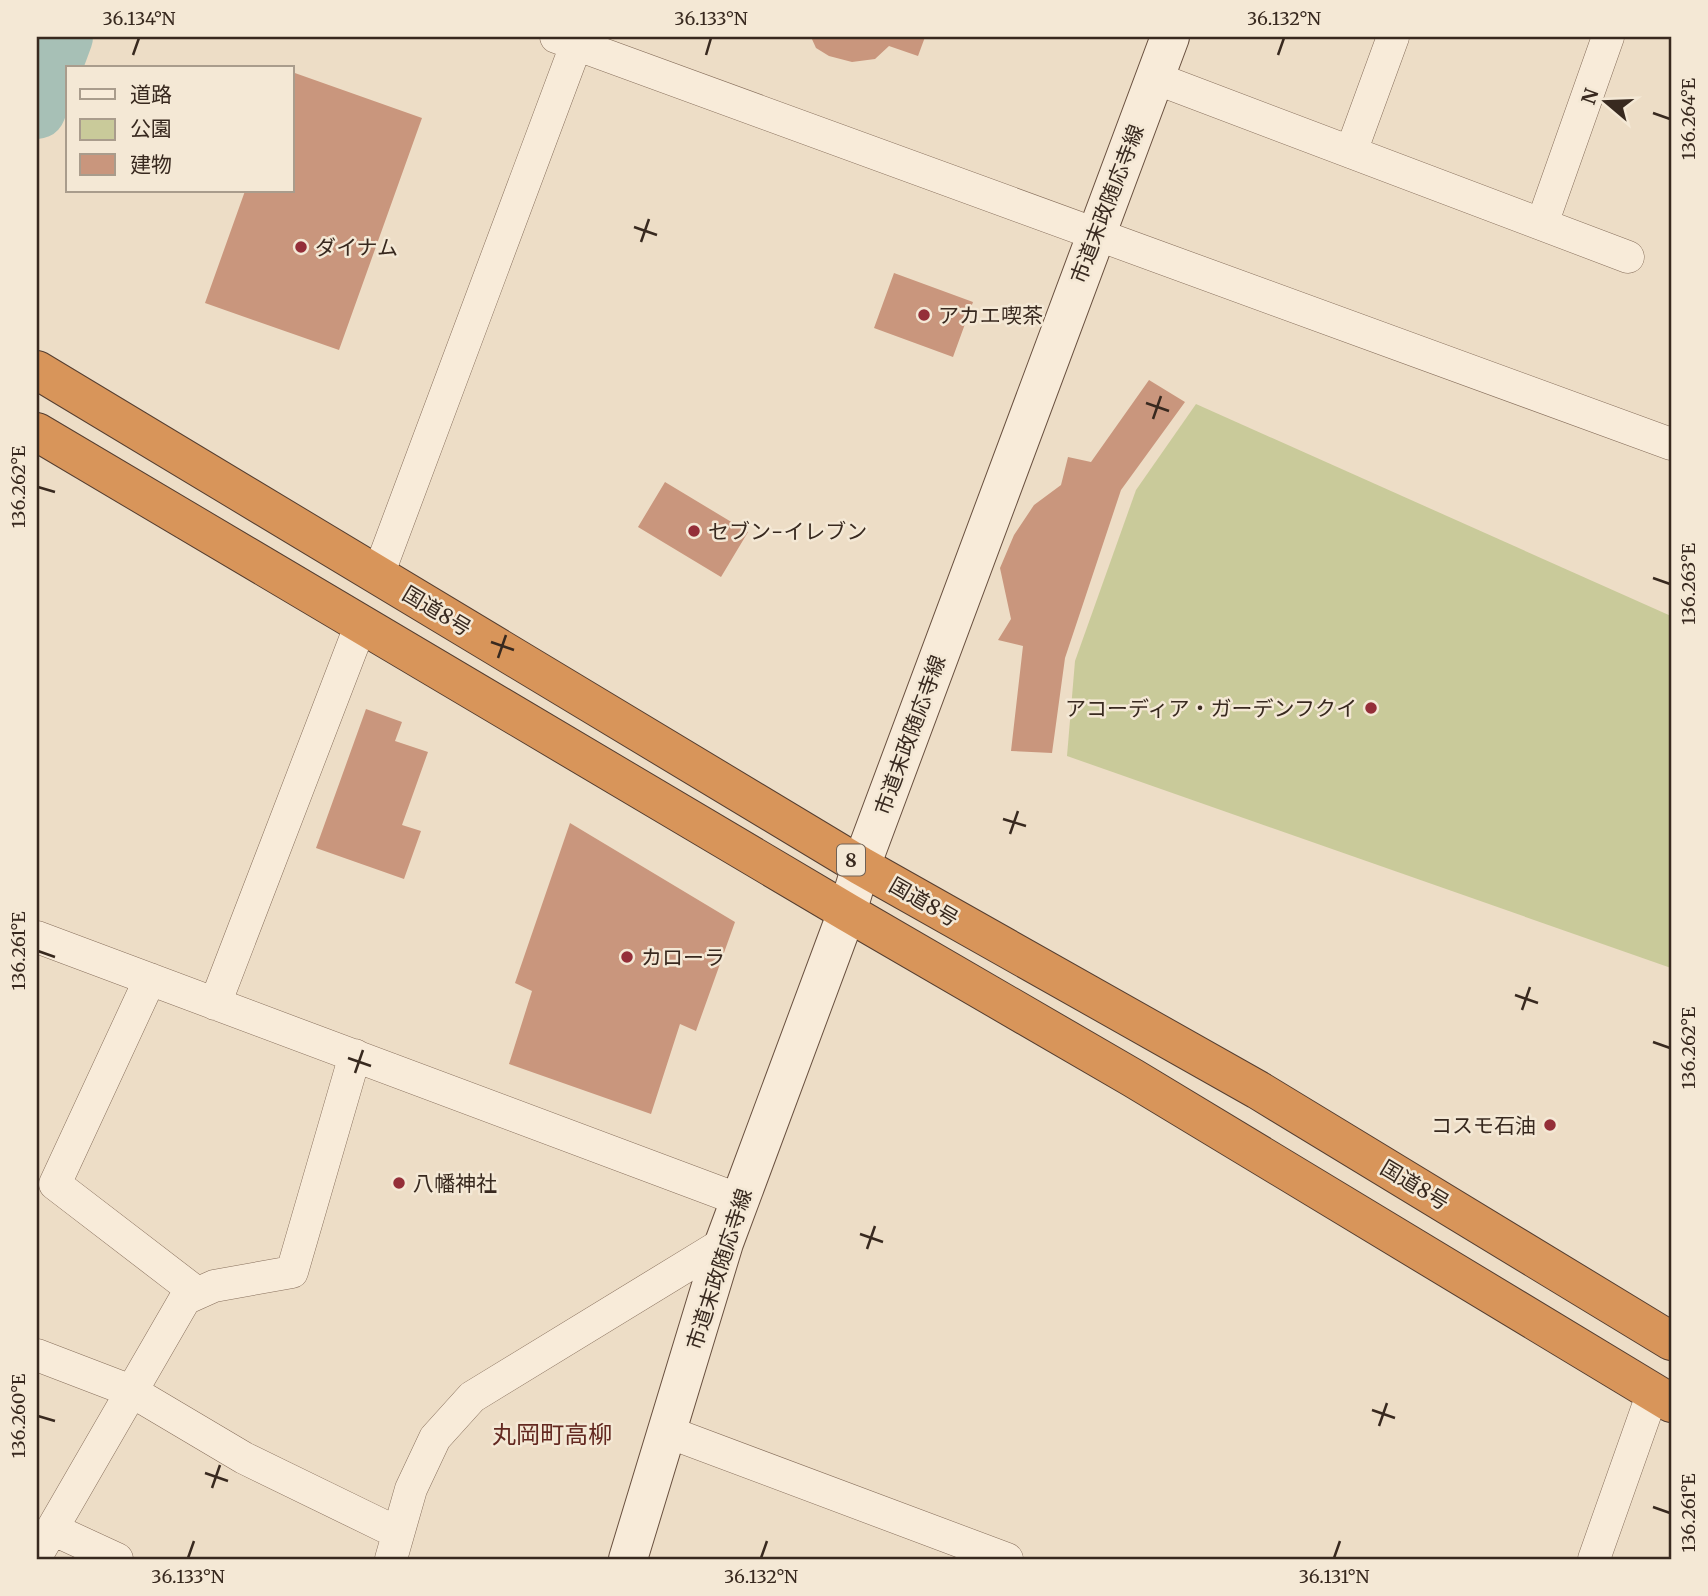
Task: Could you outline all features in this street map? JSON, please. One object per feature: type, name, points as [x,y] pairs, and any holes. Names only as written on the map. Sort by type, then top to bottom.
[{"type":"highway","name":"国道8号","points":[[37,370],[861,866],[1258,1090],[1671,1340]]},
{"type":"highway","name":"8","points":[[37,432],[847,912],[1133,1078],[1662,1397]]},
{"type":"street","name":"市道末政随応寺線","points":[[628,1559],[724,1244],[847,912],[861,866],[1170,37]]},
{"type":"street","points":[[1351,152],[1393,37]]},
{"type":"street","points":[[1542,224],[1608,37]]},
{"type":"street","points":[[378,575],[571,39],[1671,444]]},
{"type":"street","points":[[1155,78],[1628,257]]},
{"type":"street","points":[[215,1004],[361,624]]},
{"type":"street","points":[[37,937],[740,1200]]},
{"type":"street","points":[[150,979],[46,1186],[198,1293]]},
{"type":"street","points":[[117,1559],[44,1542],[185,1299],[214,1286],[292,1272],[355,1055]]},
{"type":"street","points":[[37,1355],[131,1391],[395,1546],[411,1489],[435,1438],[472,1397],[724,1244]]},
{"type":"street","points":[[1594,1559],[1662,1397]]},
{"type":"street","points":[[668,1432],[1007,1559]]},
{"type":"green space","name":"アコーディア・ガーデンフクイ","points":[[1196,404],[1671,616],[1671,968],[1067,756],[1075,661],[1136,490]]},
{"type":"building","points":[[811,37],[925,37],[918,56],[889,46],[875,59],[852,62],[829,56],[816,48]]},
{"type":"building","name":"ダイナム","points":[[294,73],[422,118],[339,350],[205,303],[245,192],[294,192]]},
{"type":"building","name":"アカエ喫茶","points":[[894,273],[973,302],[953,357],[874,328]]},
{"type":"building","points":[[1149,380],[1185,402],[1121,490],[1065,658],[1052,753],[1011,751],[1023,646],[998,640],[1011,619],[1000,568],[1014,535],[1034,505],[1061,485],[1068,457],[1091,462]]},
{"type":"building","points":[[665,482],[748,532],[721,577],[638,527]]},
{"type":"building","points":[[366,709],[402,722],[395,741],[428,752],[402,825],[421,831],[404,879],[316,848]]},
{"type":"building","points":[[570,823],[735,922],[696,1031],[680,1024],[651,1114],[509,1064],[532,991],[515,983]]},
{"type":"waterway","points":[[37,110],[64,37]]},
{"type":"place","name":"ダイナム","points":[[301,247]]},
{"type":"place","name":"アカエ喫茶","points":[[924,315]]},
{"type":"place","name":"セブン-イレブン","points":[[694,531]]},
{"type":"place","name":"アコーディア・ガーデンフクイ","points":[[1371,708]]},
{"type":"place","name":"カローラ","points":[[627,957]]},
{"type":"place","name":"コスモ石油","points":[[1550,1125]]},
{"type":"place","name":"八幡神社","points":[[399,1183]]},
{"type":"district","name":"丸岡町高柳","points":[[552,1434]]}]
